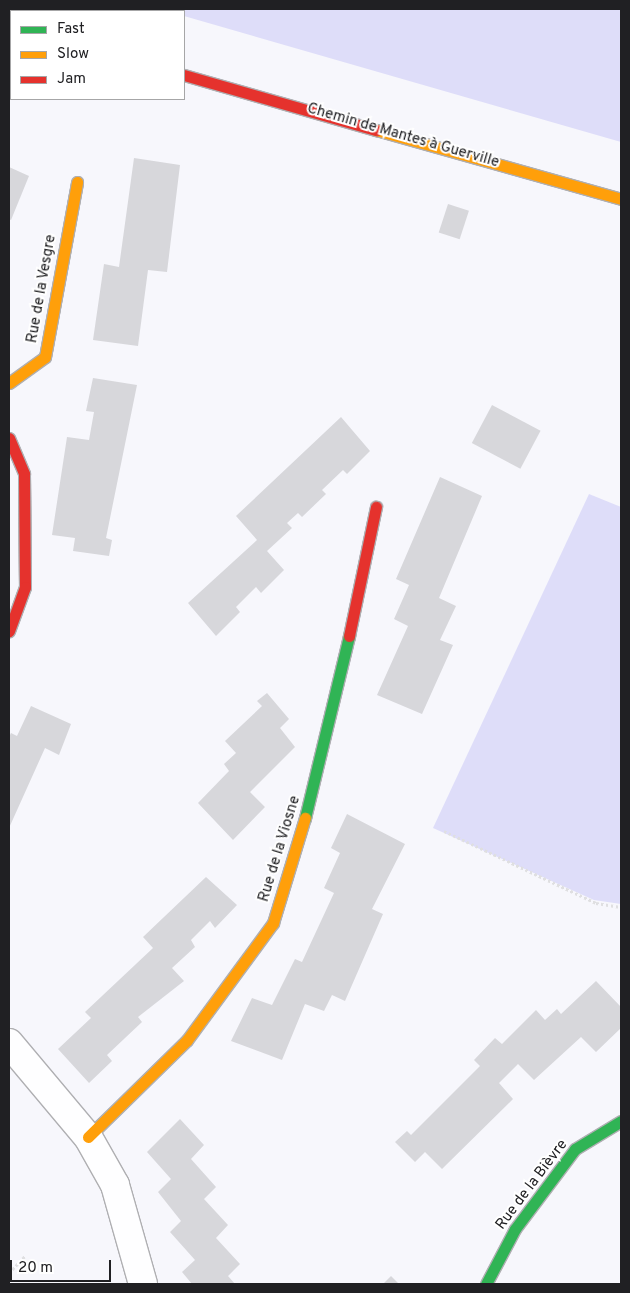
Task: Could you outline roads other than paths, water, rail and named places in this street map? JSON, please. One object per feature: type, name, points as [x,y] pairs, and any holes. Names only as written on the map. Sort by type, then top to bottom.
[{"type":"street","name":"Chemin de Mantes à Guerville","points":[[185,75],[621,199]]},
{"type":"street","name":"Rue de la Vesgre","points":[[9,384],[45,357],[77,182]]},
{"type":"street","points":[[9,438],[24,474],[25,577],[9,631]]},
{"type":"street","name":"Rue de la Viosne","points":[[88,1137],[187,1040],[273,922],[322,762],[376,507]]},
{"type":"street","points":[[9,1043],[88,1137],[115,1185],[143,1284]]},
{"type":"street","name":"Rue de la Bièvre","points":[[486,1284],[514,1229],[575,1149],[621,1121]]}]
